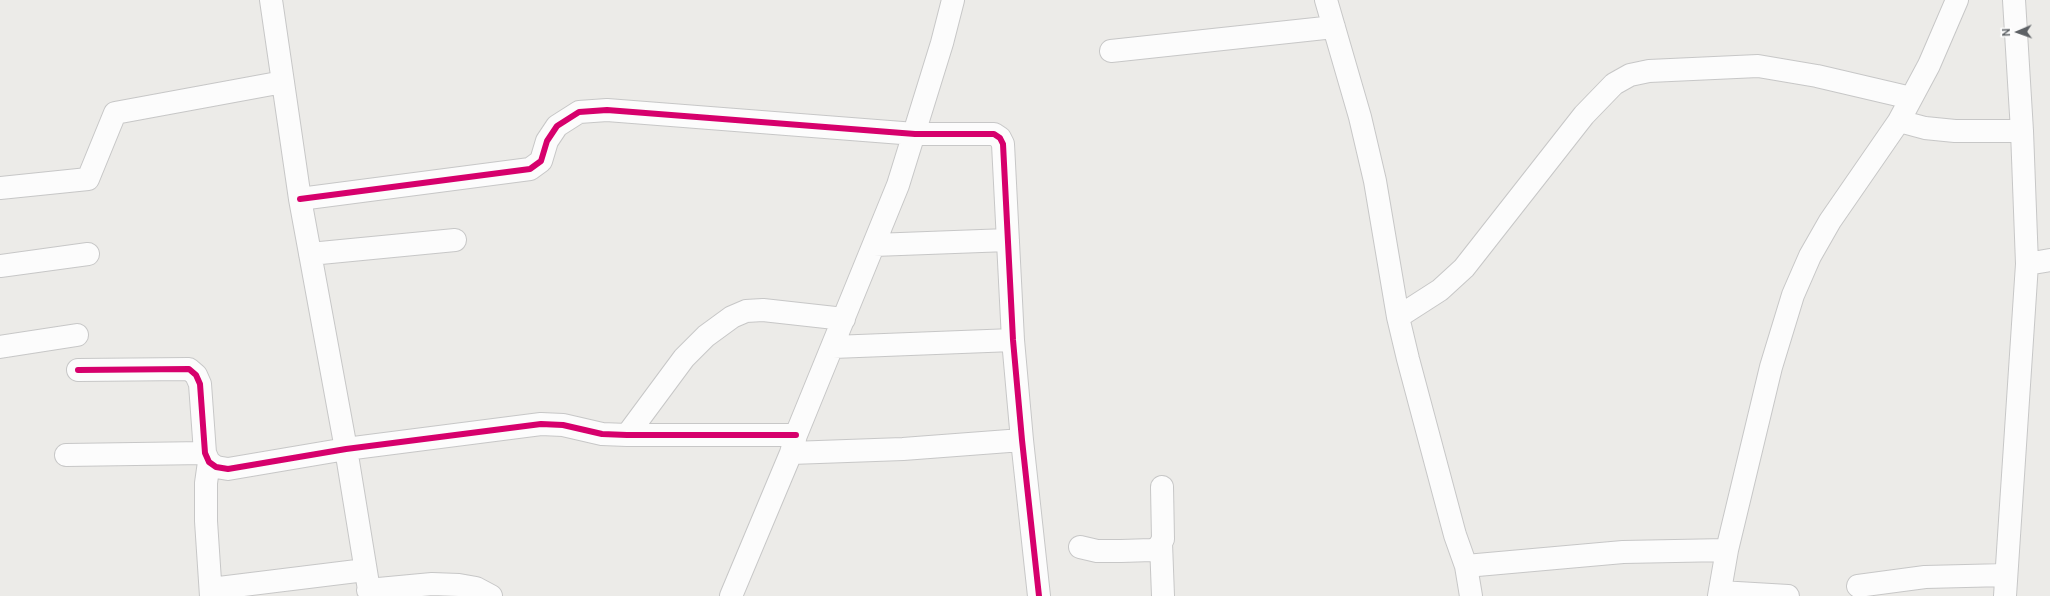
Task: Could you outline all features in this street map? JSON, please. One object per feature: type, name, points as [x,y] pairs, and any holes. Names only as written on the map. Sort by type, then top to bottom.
[{"type":"street","points":[[271,0],[300,199],[346,449],[368,585]]},
{"type":"street","points":[[731,596],[898,186],[942,43],[952,0]]},
{"type":"street","points":[[1326,0],[1360,117],[1375,181],[1398,317],[1444,497],[1466,566],[1472,596]]},
{"type":"street","points":[[1788,596],[1719,594],[1727,550],[1771,367],[1793,295],[1810,256],[1830,221],[1899,121],[1929,65],[1957,0]]},
{"type":"street","points":[[1858,586],[1925,577],[2006,586],[2027,264],[2022,131],[2014,0]]},
{"type":"street","points":[[1111,51],[1334,27]]},
{"type":"street","points":[[1398,317],[1440,290],[1464,268],[1584,116],[1614,84],[1630,75],[1649,70],[1758,66],[1817,76],[1911,98]]},
{"type":"street","points":[[0,188],[88,179],[115,113],[283,82]]},
{"type":"street","points":[[300,199],[530,169],[540,161],[547,141],[557,126],[579,112],[608,110],[642,112],[915,134],[982,132],[994,134],[1000,138],[1003,144],[1013,340],[1039,596]]},
{"type":"street","points":[[1899,121],[1925,128],[1955,131],[2022,131]]},
{"type":"street","points":[[310,254],[455,240]]},
{"type":"street","points":[[874,245],[1008,240]]},
{"type":"street","points":[[0,266],[88,254]]},
{"type":"street","points":[[2027,264],[2050,260]]},
{"type":"street","points":[[627,435],[684,358],[706,336],[732,317],[746,311],[763,310],[844,319]]},
{"type":"street","points":[[0,347],[78,335]]},
{"type":"street","points":[[833,347],[1013,340]]},
{"type":"street","points":[[78,370],[189,369],[196,375],[200,384],[207,458],[206,521],[211,593],[368,585],[432,584],[459,585],[476,588],[491,596]]},
{"type":"street","points":[[66,455],[207,458],[216,468],[228,468],[346,449],[541,424],[562,425],[602,434],[903,449],[1022,440]]},
{"type":"street","points":[[1080,548],[1097,551],[1121,552],[1152,550],[1159,547],[1163,539],[1162,487]]},
{"type":"street","points":[[1161,543],[1163,596]]},
{"type":"street","points":[[1466,566],[1623,552],[1727,550]]},
{"type":"cycle path","points":[[300,199],[530,169],[541,161],[547,141],[557,126],[579,112],[607,110],[915,134],[994,134],[1000,138],[1003,144],[1013,340],[1039,596]]},
{"type":"cycle path","points":[[78,370],[189,369],[196,375],[200,384],[205,453],[209,462],[216,467],[228,469],[346,449],[541,424],[563,425],[602,434],[796,435]]}]
